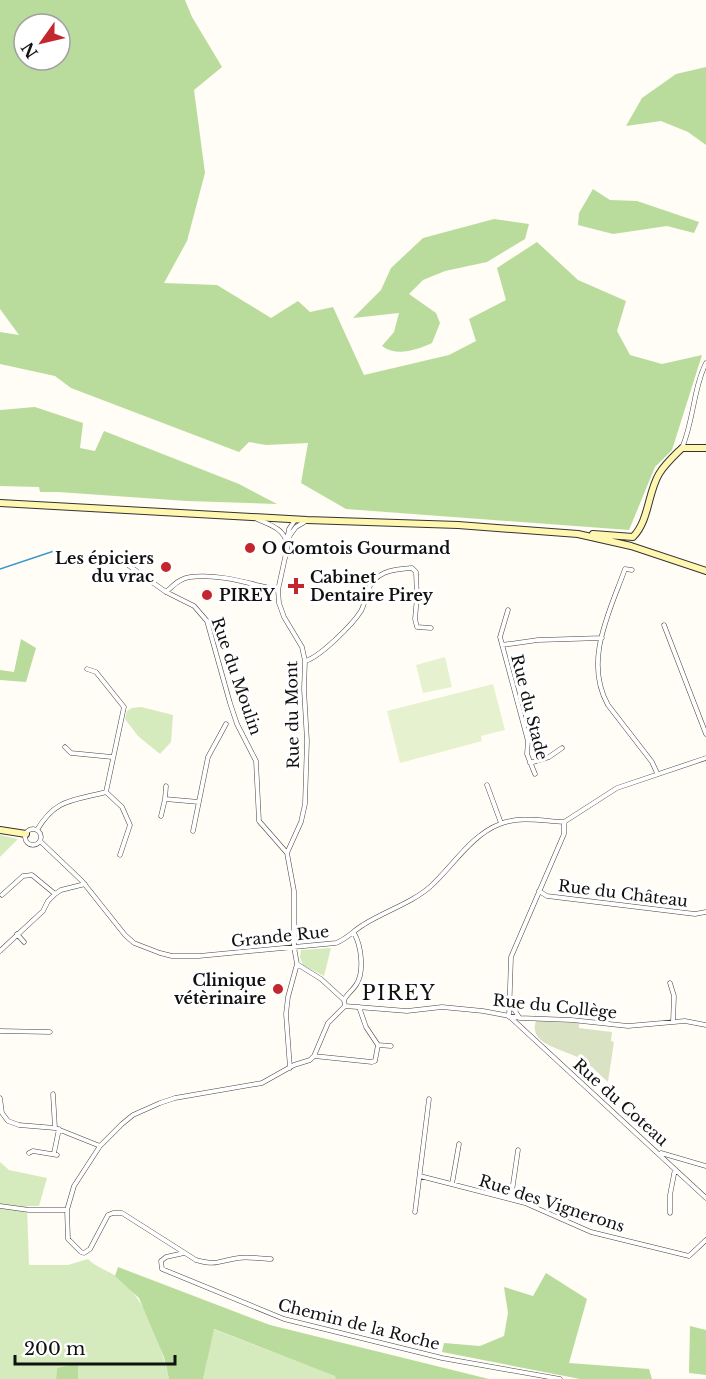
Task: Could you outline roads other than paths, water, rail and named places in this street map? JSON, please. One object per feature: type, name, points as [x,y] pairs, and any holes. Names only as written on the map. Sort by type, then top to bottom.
[{"type":"main road","points":[[0,503],[307,520],[458,525],[633,537],[648,506],[659,474],[682,448],[706,448]]},
{"type":"main road","points":[[578,534],[631,546],[706,571]]},
{"type":"main road","points":[[0,830],[26,834]]},
{"type":"street","points":[[682,448],[688,433],[699,380],[706,363]]},
{"type":"street","points":[[251,516],[279,529],[284,534],[287,543]]},
{"type":"street","name":"Rue du Mont","points":[[287,853],[301,822],[305,804],[307,741],[305,661],[302,647],[284,617],[279,603],[278,590],[289,529],[295,519]]},
{"type":"street","points":[[287,543],[292,532],[307,520]]},
{"type":"street","name":"Rue du Moulin","points":[[114,555],[166,592],[194,606],[207,621],[237,724],[256,761],[259,821],[287,853]]},
{"type":"street","points":[[305,661],[310,660],[326,647],[356,618],[363,609],[371,583],[381,574],[393,569],[412,568],[416,572],[415,619],[417,627],[431,628]]},
{"type":"street","points":[[632,570],[625,569],[608,610],[598,670],[603,697],[652,762],[657,773]]},
{"type":"street","points":[[166,592],[188,577],[233,580],[278,590]]},
{"type":"street","points":[[508,609],[500,631],[502,645],[538,640],[602,638]]},
{"type":"street","points":[[664,625],[706,734]]},
{"type":"street","name":"Rue du Stade","points":[[502,645],[528,741],[530,763],[535,774]]},
{"type":"street","points":[[87,669],[96,672],[124,707],[106,792]]},
{"type":"street","points":[[193,831],[208,757],[226,724]]},
{"type":"street","points":[[65,747],[71,753],[112,757]]},
{"type":"street","points":[[530,763],[549,757],[562,748]]},
{"type":"street","points":[[509,1017],[511,957],[564,834],[564,822],[617,788],[706,758]]},
{"type":"street","points":[[487,785],[501,823]]},
{"type":"street","points":[[161,816],[166,786]]},
{"type":"street","points":[[37,830],[46,815],[59,806],[75,798],[106,792]]},
{"type":"street","points":[[106,792],[122,807],[130,825],[120,855]]},
{"type":"street","points":[[165,798],[199,801]]},
{"type":"street","name":"Grande Rue","points":[[40,841],[85,885],[134,943],[172,956],[199,956],[336,943],[354,933],[361,926],[426,890],[483,833],[501,823],[520,819],[564,822]]},
{"type":"street","points":[[30,829],[37,830],[40,834],[40,841],[31,844],[26,841],[26,834],[30,829]]},
{"type":"street","points":[[287,853],[294,891],[294,947],[297,964],[288,996],[286,1014],[290,1068]]},
{"type":"street","points":[[2,895],[22,876],[32,875],[55,894]]},
{"type":"street","points":[[0,951],[43,911],[55,894],[85,885]]},
{"type":"street","name":"Rue du Château","points":[[539,891],[547,896],[695,914],[706,912]]},
{"type":"street","points":[[271,1259],[238,1258],[224,1263],[207,1263],[196,1260],[122,1213],[108,1215],[90,1249],[84,1253],[68,1239],[67,1210],[74,1186],[100,1146],[133,1115],[160,1102],[175,1098],[262,1083],[305,1063],[314,1056],[328,1023],[358,980],[360,958],[354,933]]},
{"type":"street","points":[[17,934],[24,942]]},
{"type":"street","points":[[297,964],[321,978],[344,1003]]},
{"type":"street","points":[[670,983],[674,996],[673,1022]]},
{"type":"street","points":[[510,1001],[520,1018],[519,1026]]},
{"type":"street","name":"Rue du Collège","points":[[344,1003],[359,1008],[370,1006],[402,1010],[442,1006],[509,1017],[628,1026],[685,1021],[706,1025]]},
{"type":"street","points":[[314,1056],[375,1061],[378,1045],[366,1027],[359,1008]]},
{"type":"street","name":"Rue du Coteau","points":[[509,1017],[706,1198]]},
{"type":"street","points":[[0,1031],[50,1032]]},
{"type":"street","points":[[378,1045],[391,1046]]},
{"type":"street","points":[[29,1153],[56,1154],[57,1129],[53,1094]]},
{"type":"street","points":[[0,1098],[2,1113],[8,1121],[19,1125],[57,1129],[100,1146]]},
{"type":"street","points":[[414,1212],[429,1099]]},
{"type":"street","points":[[452,1184],[459,1144]]},
{"type":"street","points":[[511,1198],[518,1150]]},
{"type":"street","points":[[658,1152],[706,1166]]},
{"type":"street","points":[[670,1213],[670,1195],[675,1168]]},
{"type":"street","name":"Rue des Vignerons","points":[[420,1176],[511,1198],[591,1232],[689,1256],[706,1240]]},
{"type":"street","points":[[0,1206],[29,1210],[67,1210]]},
{"type":"street","name":"Chemin de la Roche","points":[[185,1252],[166,1257],[161,1261],[162,1269],[284,1319],[442,1358],[560,1379]]},
{"type":"waterway","points":[[0,569],[60,549]]},
{"type":"place","name":"O Comtois Gourmand","points":[[250,548]]},
{"type":"place","name":"Les épiciers du vrac","points":[[166,567]]},
{"type":"place","name":"Cabinet Dentaire Pirey","points":[[296,586]]},
{"type":"place","name":"PIREY","points":[[207,595]]},
{"type":"place","name":"Clinique vétèrinaire","points":[[278,989]]},
{"type":"district","name":"PIREY","points":[[399,993]]}]
